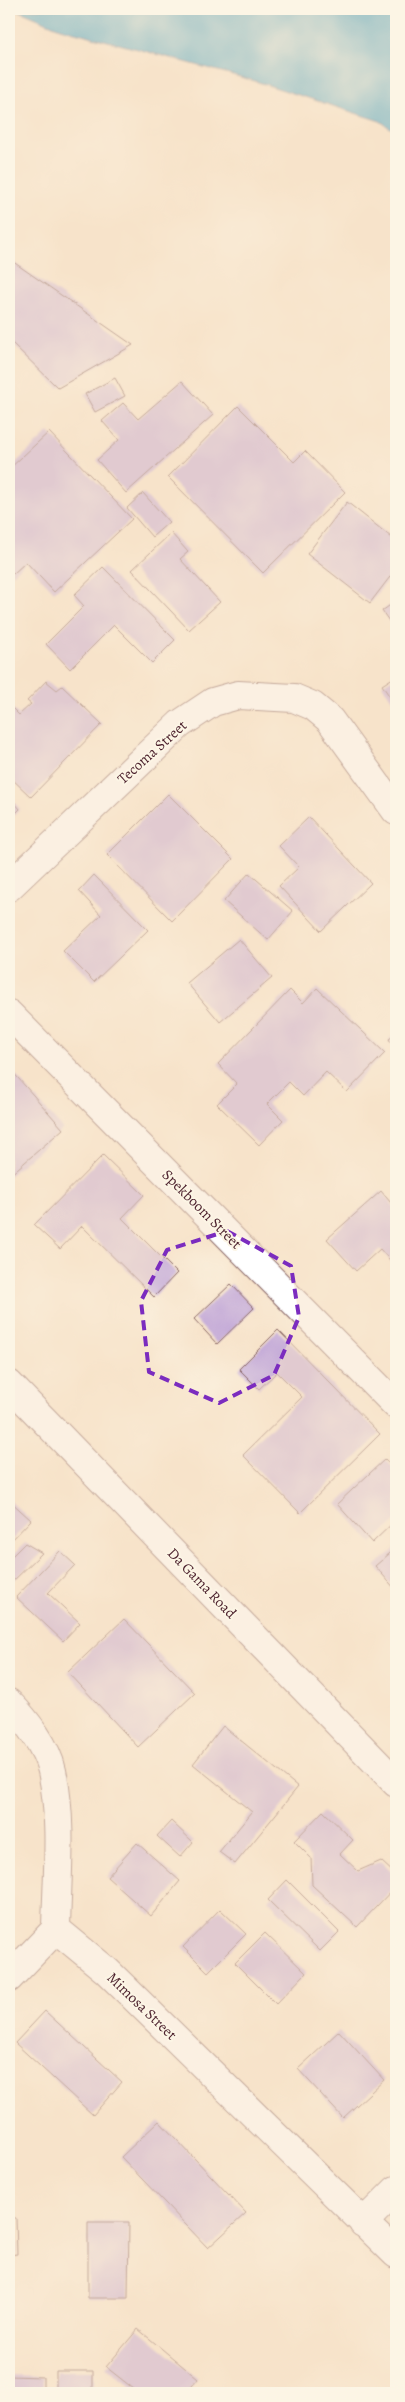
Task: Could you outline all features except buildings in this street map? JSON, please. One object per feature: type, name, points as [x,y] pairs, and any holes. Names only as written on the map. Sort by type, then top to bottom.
[{"type":"street","name":"Tecoma Street","points":[[9,887],[180,724],[213,702],[238,695],[294,698],[313,706],[330,720],[396,812]]},
{"type":"street","name":"Spekboom Street","points":[[9,1014],[396,1404]]},
{"type":"street","name":"Da Gama Road","points":[[9,1384],[396,1783]]},
{"type":"street","points":[[9,1703],[32,1733],[52,1770],[58,1822],[56,1929],[9,1978]]},
{"type":"street","name":"Mimosa Street","points":[[56,1929],[107,1972],[396,2254]]},
{"type":"street","points":[[363,2223],[396,2190]]},
{"type":"highlighted area","points":[[227,1231],[291,1266],[299,1317],[274,1375],[219,1403],[149,1372],[141,1301],[167,1250]]},
{"type":"water","points":[[15,9],[396,9],[396,132],[380,121],[255,81],[60,28]]}]
